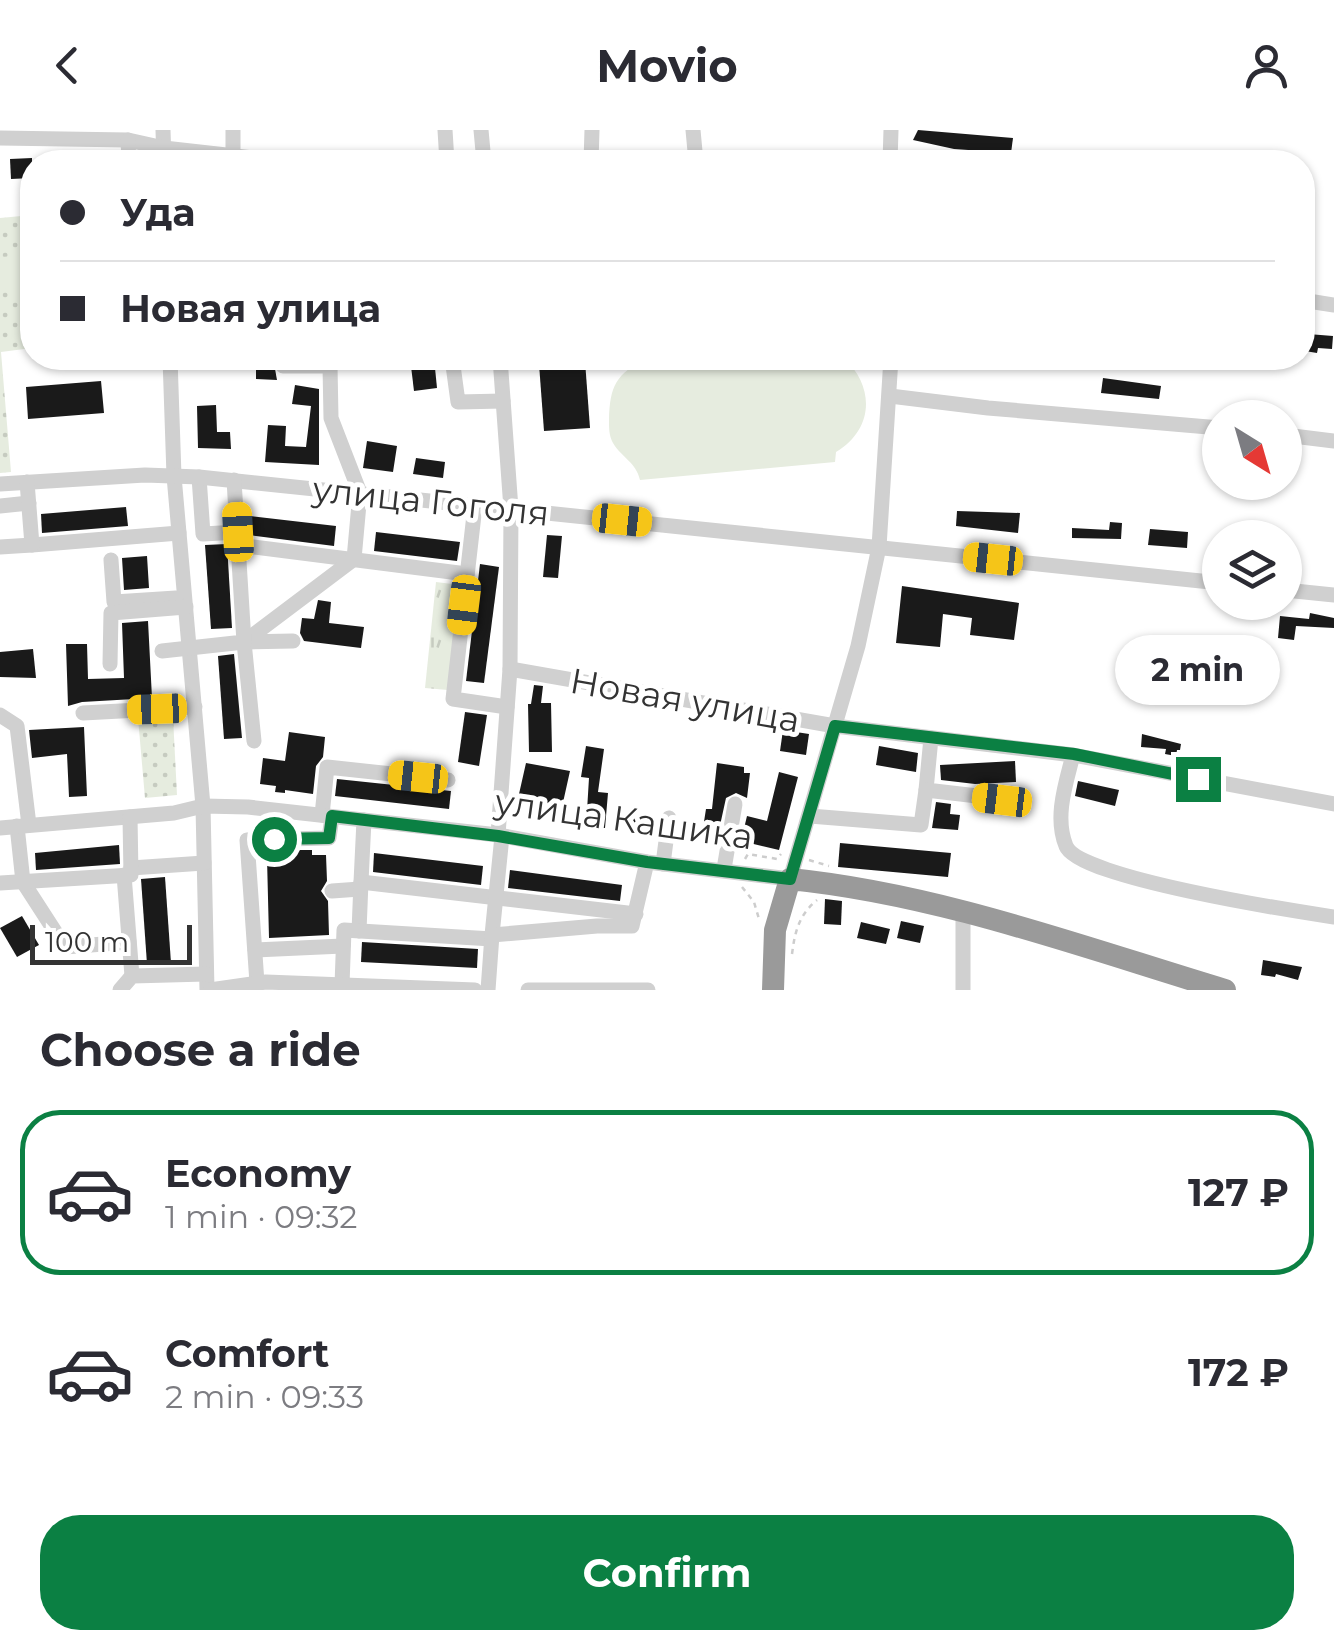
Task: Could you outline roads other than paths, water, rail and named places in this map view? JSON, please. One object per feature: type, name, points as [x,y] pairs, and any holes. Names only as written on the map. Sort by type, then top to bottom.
[{"type":"highway","name":"улица Кашика","points":[[790,879],[838,884],[962,912],[1225,990]]},
{"type":"highway","points":[[774,990],[775,930],[790,879]]},
{"type":"street","points":[[0,138],[62,135],[128,140],[150,150]]},
{"type":"street","points":[[128,140],[128,150]]},
{"type":"street","points":[[170,370],[174,476],[203,806],[208,985]]},
{"type":"street","points":[[244,642],[354,559],[360,494],[331,418],[330,370]]},
{"type":"street","points":[[454,370],[458,402],[503,401]]},
{"type":"street","points":[[488,990],[510,669],[512,509],[501,370]]},
{"type":"street","points":[[790,879],[858,646],[879,546],[891,370]]},
{"type":"street","points":[[890,396],[1202,426]]},
{"type":"street","points":[[1302,437],[1334,440]]},
{"type":"street","points":[[200,476],[203,534],[467,574]]},
{"type":"street","name":"улица Гоголя","points":[[0,484],[200,476],[1202,581]]},
{"type":"street","points":[[234,480],[254,741]]},
{"type":"street","points":[[27,482],[32,545]]},
{"type":"street","points":[[0,506],[29,504]]},
{"type":"street","points":[[475,506],[453,699],[507,707]]},
{"type":"street","points":[[0,547],[179,532]]},
{"type":"street","points":[[111,560],[114,602],[185,602]]},
{"type":"street","points":[[1302,592],[1334,595]]},
{"type":"street","points":[[110,664],[110,614],[185,602]]},
{"type":"street","points":[[162,651],[293,641]]},
{"type":"street","name":"Новая улица","points":[[510,669],[835,726],[1074,754],[1334,804]]},
{"type":"street","points":[[83,712],[194,708]]},
{"type":"street","points":[[0,714],[17,726],[22,882],[65,947],[129,942]]},
{"type":"street","points":[[810,816],[921,825],[932,738]]},
{"type":"street","points":[[1074,754],[1062,799],[1061,824],[1071,854],[1186,891],[1334,917]]},
{"type":"street","points":[[258,984],[247,840],[329,838],[328,767],[448,780]]},
{"type":"street","points":[[926,790],[1002,800]]},
{"type":"street","points":[[724,869],[735,804]]},
{"type":"street","name":"улица Кашика","points":[[0,828],[130,817],[203,806],[248,807],[500,836],[655,863],[724,869],[744,864],[790,879]]},
{"type":"street","points":[[120,990],[132,976],[130,817]]},
{"type":"street","points":[[342,985],[344,930],[492,937],[632,926],[669,818]]},
{"type":"street","points":[[359,931],[364,820]]},
{"type":"street","points":[[0,884],[204,863]]},
{"type":"street","points":[[332,890],[360,886],[636,914]]},
{"type":"street","points":[[962,912],[963,990]]},
{"type":"street","points":[[255,950],[344,946]]},
{"type":"street","points":[[132,976],[208,985],[476,990]]},
{"type":"street","points":[[528,990],[648,990]]}]
